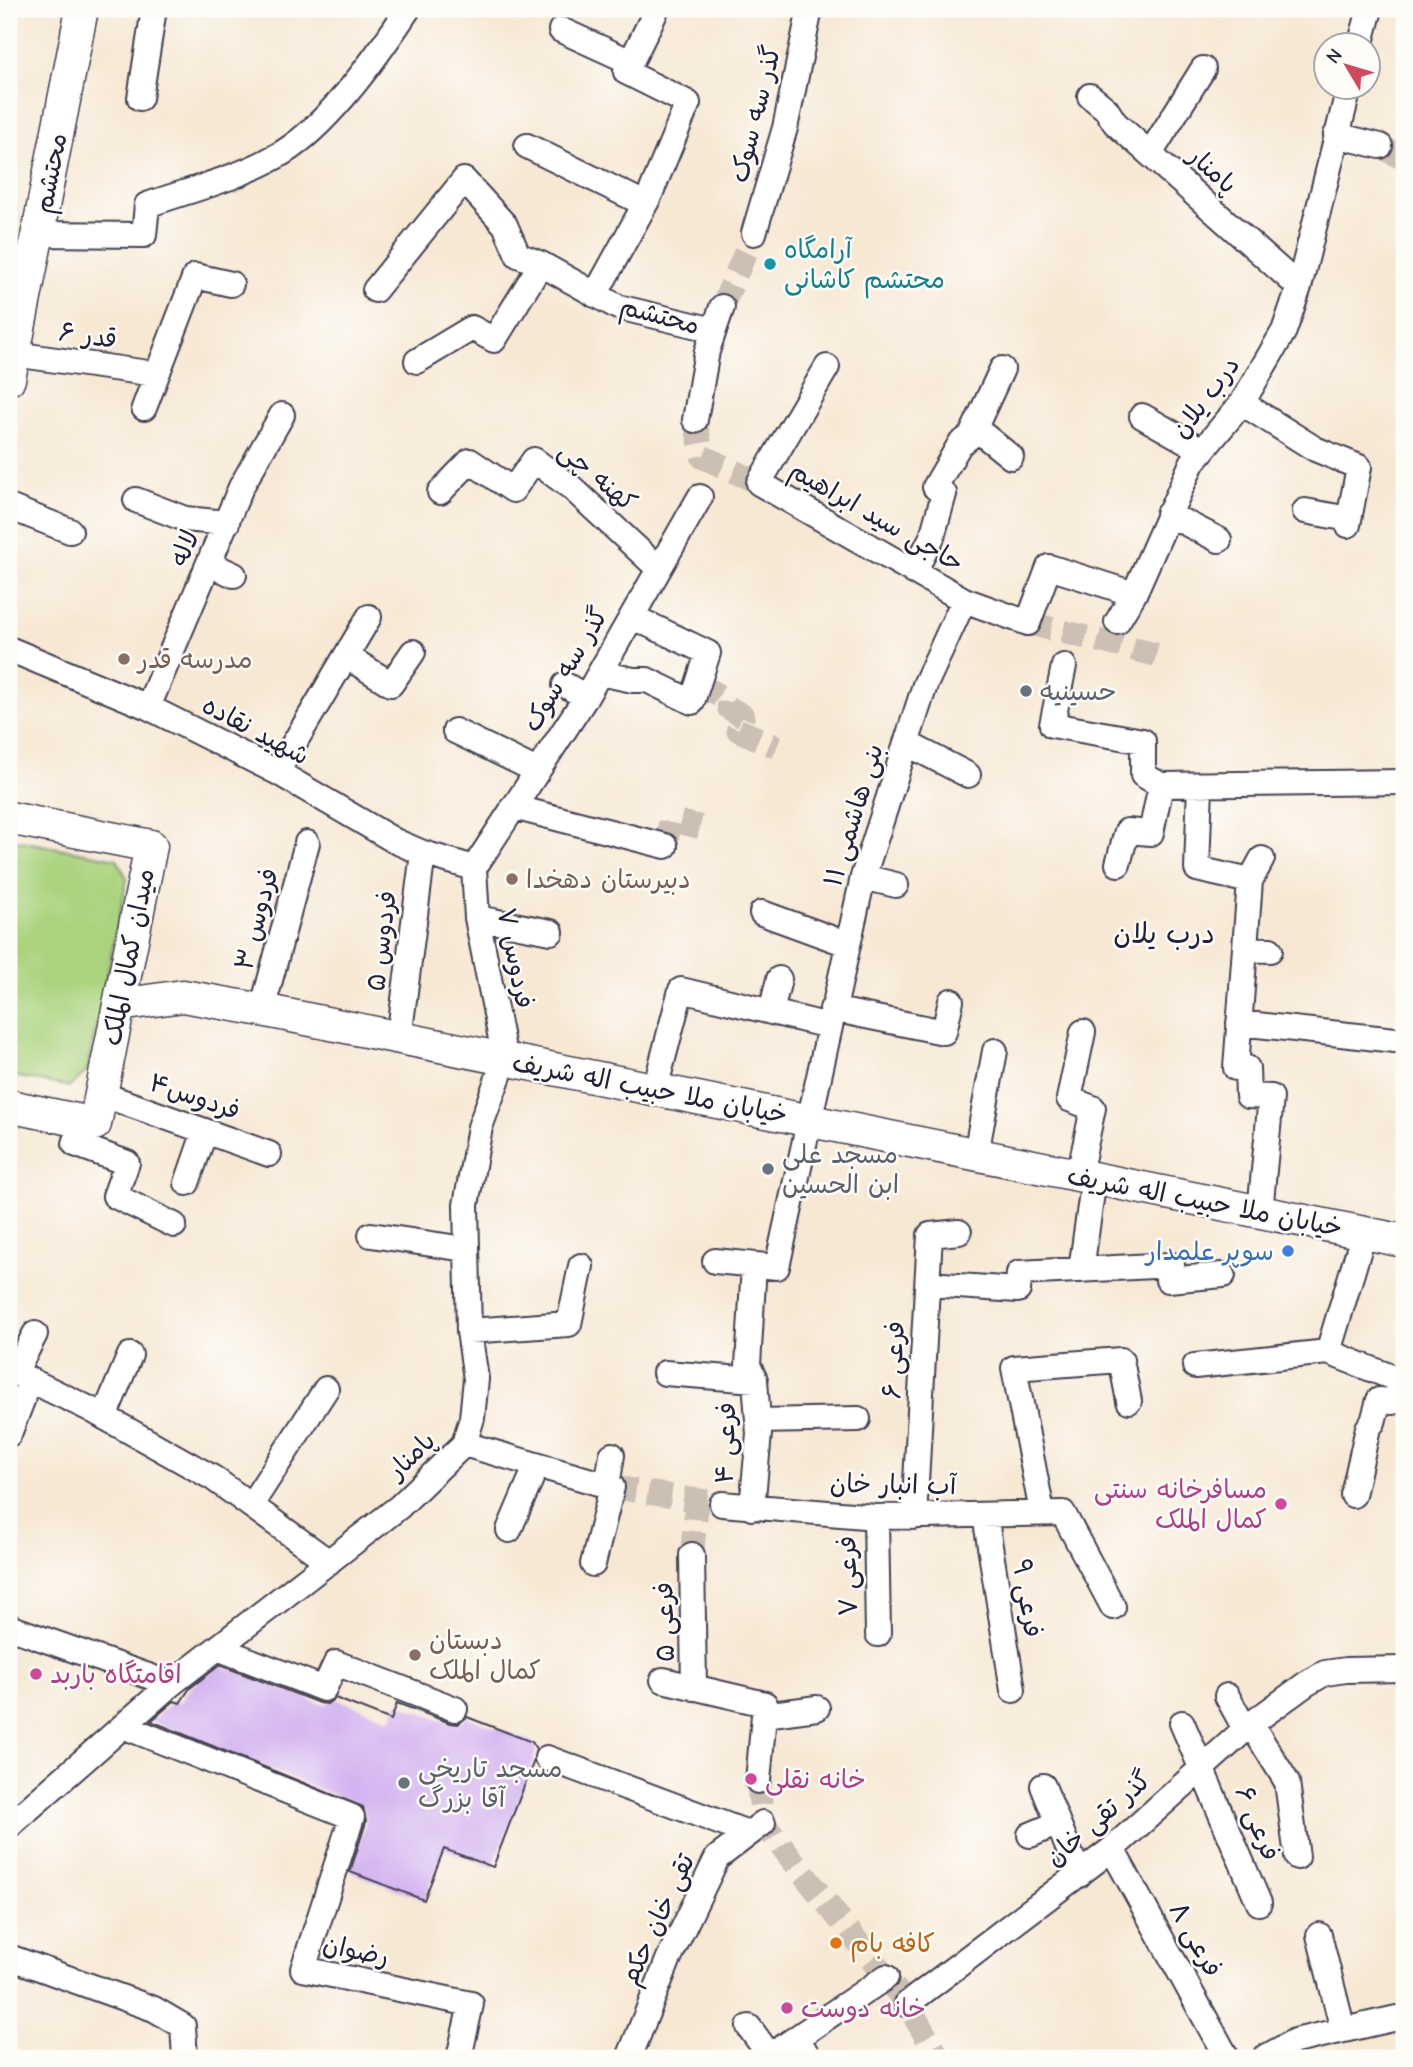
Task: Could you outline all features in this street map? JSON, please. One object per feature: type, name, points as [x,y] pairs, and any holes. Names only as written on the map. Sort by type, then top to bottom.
[{"type":"main road","name":"محتشم","points":[[11,366],[26,252],[82,9]]},
{"type":"main road","name":"میدان کمال الملک","points":[[9,818],[151,846],[95,1124],[81,1121]]},
{"type":"main road","name":"خیابان ملا حبیب اله شریف","points":[[127,963],[183,996]]},
{"type":"main road","name":"خیابان ملا حبیب اله شریف","points":[[119,1005],[183,996],[262,1010],[1404,1241]]},
{"type":"main road","points":[[9,1106],[81,1121]]},
{"type":"street","points":[[140,98],[154,9]]},
{"type":"street","points":[[26,252],[145,235],[147,205],[252,168],[288,149],[310,130],[366,69],[408,9]]},
{"type":"street","name":"گذر سه سوک","points":[[754,233],[785,128],[810,9]]},
{"type":"street","points":[[1364,32],[1370,9]]},
{"type":"street","points":[[595,295],[645,204],[688,103],[626,72],[655,13]]},
{"type":"street","points":[[561,30],[631,62]]},
{"type":"street","points":[[1150,154],[1203,69]]},
{"type":"street","name":"پامنار","points":[[1090,96],[1150,154],[1299,287]]},
{"type":"street","name":"درب یلان","points":[[1117,622],[1134,594],[1182,480],[1202,450],[1242,404],[1284,331],[1299,287],[1345,102]]},
{"type":"street","points":[[1335,135],[1380,146]]},
{"type":"street","points":[[527,146],[645,204]]},
{"type":"street","name":"محتشم","points":[[375,290],[464,180],[505,225],[518,255],[541,264],[618,307],[718,319],[702,373],[695,420]]},
{"type":"street","points":[[417,361],[472,328],[494,340],[541,264]]},
{"type":"street","points":[[144,408],[195,276],[231,284]]},
{"type":"street","name":"قدر ۶","points":[[11,366],[155,374]]},
{"type":"street","name":"حاجی سید ابراهیم","points":[[827,367],[759,483],[964,600]]},
{"type":"street","points":[[914,572],[933,537],[944,494],[935,487],[960,444],[971,436],[1002,369]]},
{"type":"street","points":[[1242,404],[1315,449],[1359,467],[1349,522],[1305,511]]},
{"type":"street","name":"لاله","points":[[148,707],[258,453],[282,415]]},
{"type":"street","points":[[1142,416],[1202,450]]},
{"type":"street","points":[[975,428],[1011,457]]},
{"type":"street","name":"کهنه چی","points":[[440,492],[470,461],[513,490],[534,460],[572,488],[659,569]]},
{"type":"street","name":"گذر سه سوک","points":[[474,868],[537,771],[575,691],[600,673],[701,497]]},
{"type":"street","points":[[136,500],[185,519],[228,523]]},
{"type":"street","points":[[9,507],[69,531]]},
{"type":"street","points":[[1168,514],[1219,540]]},
{"type":"street","points":[[210,564],[234,575]]},
{"type":"street","points":[[964,600],[1028,623],[1049,567],[1134,594]]},
{"type":"street","name":"بنی هاشمی ۱۱","points":[[754,1265],[777,1267],[863,877],[925,685],[964,600]]},
{"type":"street","points":[[277,772],[369,617]]},
{"type":"street","points":[[600,673],[647,680],[692,702],[708,653],[632,617]]},
{"type":"street","name":"شهید نقاده","points":[[9,649],[148,707],[277,772],[387,836],[423,853],[474,868]]},
{"type":"street","points":[[346,656],[391,684],[412,652]]},
{"type":"street","points":[[1064,666],[1052,725],[1063,736],[1143,741],[1143,775],[1161,785],[1404,782]]},
{"type":"street","points":[[455,731],[537,771]]},
{"type":"street","points":[[906,743],[968,775]]},
{"type":"street","points":[[1118,864],[1127,831],[1151,833],[1161,785]]},
{"type":"street","points":[[1200,785],[1197,869],[1256,870],[1245,949],[1236,1068],[1247,1068],[1248,1096],[1271,1097],[1260,1212]]},
{"type":"street","points":[[513,807],[666,846]]},
{"type":"street","name":"فردوس ۳","points":[[262,1010],[307,843]]},
{"type":"street","name":"فردوس ۵","points":[[399,1038],[423,853]]},
{"type":"street","name":"فردوس ۷","points":[[474,868],[477,918],[505,1059]]},
{"type":"street","points":[[863,877],[896,885]]},
{"type":"street","points":[[762,913],[847,944]]},
{"type":"street","points":[[477,918],[551,932]]},
{"type":"street","points":[[1245,949],[1270,950]]},
{"type":"street","points":[[771,1012],[779,979]]},
{"type":"street","points":[[655,1089],[681,990],[771,1012],[944,1032],[951,1000]]},
{"type":"street","points":[[1239,1023],[1395,1040]]},
{"type":"street","points":[[1081,1270],[1093,1108],[1069,1099],[1083,1032]]},
{"type":"street","points":[[976,1154],[995,1051]]},
{"type":"street","name":"پامنار","points":[[9,1826],[171,1684],[220,1649],[399,1507],[464,1444],[472,1418],[476,1379],[469,1331],[465,1249],[469,1179],[487,1101],[505,1059]]},
{"type":"street","name":"فردوس۴","points":[[101,1094],[269,1154]]},
{"type":"street","points":[[81,1121],[75,1144],[127,1163],[115,1196],[174,1225]]},
{"type":"street","points":[[187,1183],[205,1131]]},
{"type":"street","name":"فرعی ۶","points":[[914,1517],[930,1235],[959,1233]]},
{"type":"street","points":[[1328,1352],[1364,1233]]},
{"type":"street","points":[[371,1235],[465,1249]]},
{"type":"street","points":[[715,1261],[754,1265]]},
{"type":"street","name":"فرعی ۴","points":[[752,1508],[758,1421],[755,1380],[748,1365],[754,1265]]},
{"type":"street","points":[[928,1284],[1018,1290],[1019,1273],[1172,1265],[1168,1280],[1223,1275]]},
{"type":"street","points":[[469,1331],[569,1324],[581,1266]]},
{"type":"street","points":[[9,1434],[18,1374],[35,1334]]},
{"type":"street","points":[[1195,1366],[1328,1352],[1402,1381],[1393,1402],[1379,1401],[1373,1422],[1368,1428],[1353,1495]]},
{"type":"street","points":[[104,1417],[130,1355]]},
{"type":"street","points":[[1113,1607],[1053,1513],[1014,1368],[1121,1360],[1129,1401]]},
{"type":"street","points":[[665,1373],[755,1380]]},
{"type":"street","points":[[18,1374],[104,1417],[213,1478],[329,1562]]},
{"type":"street","points":[[251,1505],[326,1389]]},
{"type":"street","points":[[758,1421],[858,1419]]},
{"type":"street","points":[[464,1444],[610,1487]]},
{"type":"street","points":[[593,1564],[610,1487],[612,1455]]},
{"type":"street","points":[[509,1530],[536,1467]]},
{"type":"street","name":"آب انبار خان","points":[[722,1504],[876,1517],[1053,1513]]},
{"type":"street","name":"فرعی ۹","points":[[985,1515],[1013,1690]]},
{"type":"street","name":"فرعی ۷","points":[[876,1517],[878,1634]]},
{"type":"street","name":"فرعی ۵","points":[[692,1555],[694,1688]]},
{"type":"street","points":[[9,1627],[171,1684]]},
{"type":"street","points":[[220,1649],[324,1689],[336,1663],[455,1709]]},
{"type":"street","name":"گذر تقی خان","points":[[907,2004],[1112,1849],[1248,1726],[1325,1673],[1404,1669]]},
{"type":"street","name":"فرعی ۵","points":[[663,1680],[765,1704],[764,1714]]},
{"type":"street","points":[[1227,1696],[1287,1782],[1297,1857]]},
{"type":"street","points":[[758,1781],[764,1714],[817,1708]]},
{"type":"street","points":[[1182,1723],[1203,1766]]},
{"type":"street","name":"رضوان","points":[[123,1726],[352,1817],[303,1969],[477,2009],[459,2058]]},
{"type":"street","name":"تقی خان حکم","points":[[547,1758],[756,1828],[717,1858],[669,1958],[629,2058]]},
{"type":"street","name":"فرعی ۶","points":[[1203,1766],[1259,1903]]},
{"type":"street","points":[[1043,1786],[1056,1824],[1079,1875]]},
{"type":"street","points":[[1030,1835],[1056,1824]]},
{"type":"street","name":"فرعی ۸","points":[[1112,1849],[1227,2058]]},
{"type":"street","points":[[1319,1935],[1343,2030]]},
{"type":"street","points":[[9,1957],[154,2009],[183,2026],[185,2058]]},
{"type":"street","points":[[749,2027],[770,2056],[803,2048],[886,1977]]},
{"type":"street","points":[[1270,2057],[1294,2041],[1397,2018]]},
{"type":"green space","points":[[9,839],[117,859],[127,879],[87,1071],[70,1087],[9,1075]]},
{"type":"building","name":"مسجد تاریخی آقا بزرگ","points":[[220,1665],[319,1703],[327,1704],[335,1698],[391,1720],[397,1703],[450,1723],[458,1724],[467,1717],[532,1742],[536,1749],[533,1763],[493,1867],[444,1849],[424,1900],[350,1872],[366,1822],[363,1807],[151,1721],[174,1701],[180,1703],[190,1688]]},
{"type":"tunnel","points":[[1380,146],[1404,159]]},
{"type":"tunnel","points":[[722,307],[754,233]]},
{"type":"tunnel","points":[[695,420],[703,457],[759,483]]},
{"type":"tunnel","points":[[1028,623],[1157,655]]},
{"type":"tunnel","points":[[698,684],[729,701],[729,708],[743,716],[738,730],[777,747]]},
{"type":"tunnel","points":[[665,846],[671,820],[700,827]]},
{"type":"tunnel","points":[[612,1487],[722,1504]]},
{"type":"tunnel","points":[[692,1555],[697,1501]]},
{"type":"tunnel","points":[[758,1781],[763,1823],[907,2004],[939,2058]]},
{"type":"place","name":"آرامگاه محتشم کاشانی","points":[[770,264]]},
{"type":"place","name":"مدرسه قدر","points":[[124,659]]},
{"type":"place","name":"حسینیه","points":[[1026,691]]},
{"type":"place","name":"دبیرستان دهخدا","points":[[512,879]]},
{"type":"place","name":"مسجد علی ابن الحسین","points":[[768,1169]]},
{"type":"place","name":"سوپر علمدار","points":[[1288,1251]]},
{"type":"place","name":"مسافرخانه سنتی کمال الملک","points":[[1281,1504]]},
{"type":"place","name":"دبستان کمال الملک","points":[[415,1655]]},
{"type":"place","name":"اقامتگاه باربد","points":[[36,1674]]},
{"type":"place","name":"خانه نقلی","points":[[751,1779]]},
{"type":"place","name":"مسجد تاریخی آقا بزرگ","points":[[404,1783]]},
{"type":"place","name":"کافه بام","points":[[836,1943]]},
{"type":"place","name":"خانه دوست","points":[[787,2008]]},
{"type":"district","name":"درب یلان","points":[[1164,933]]}]
